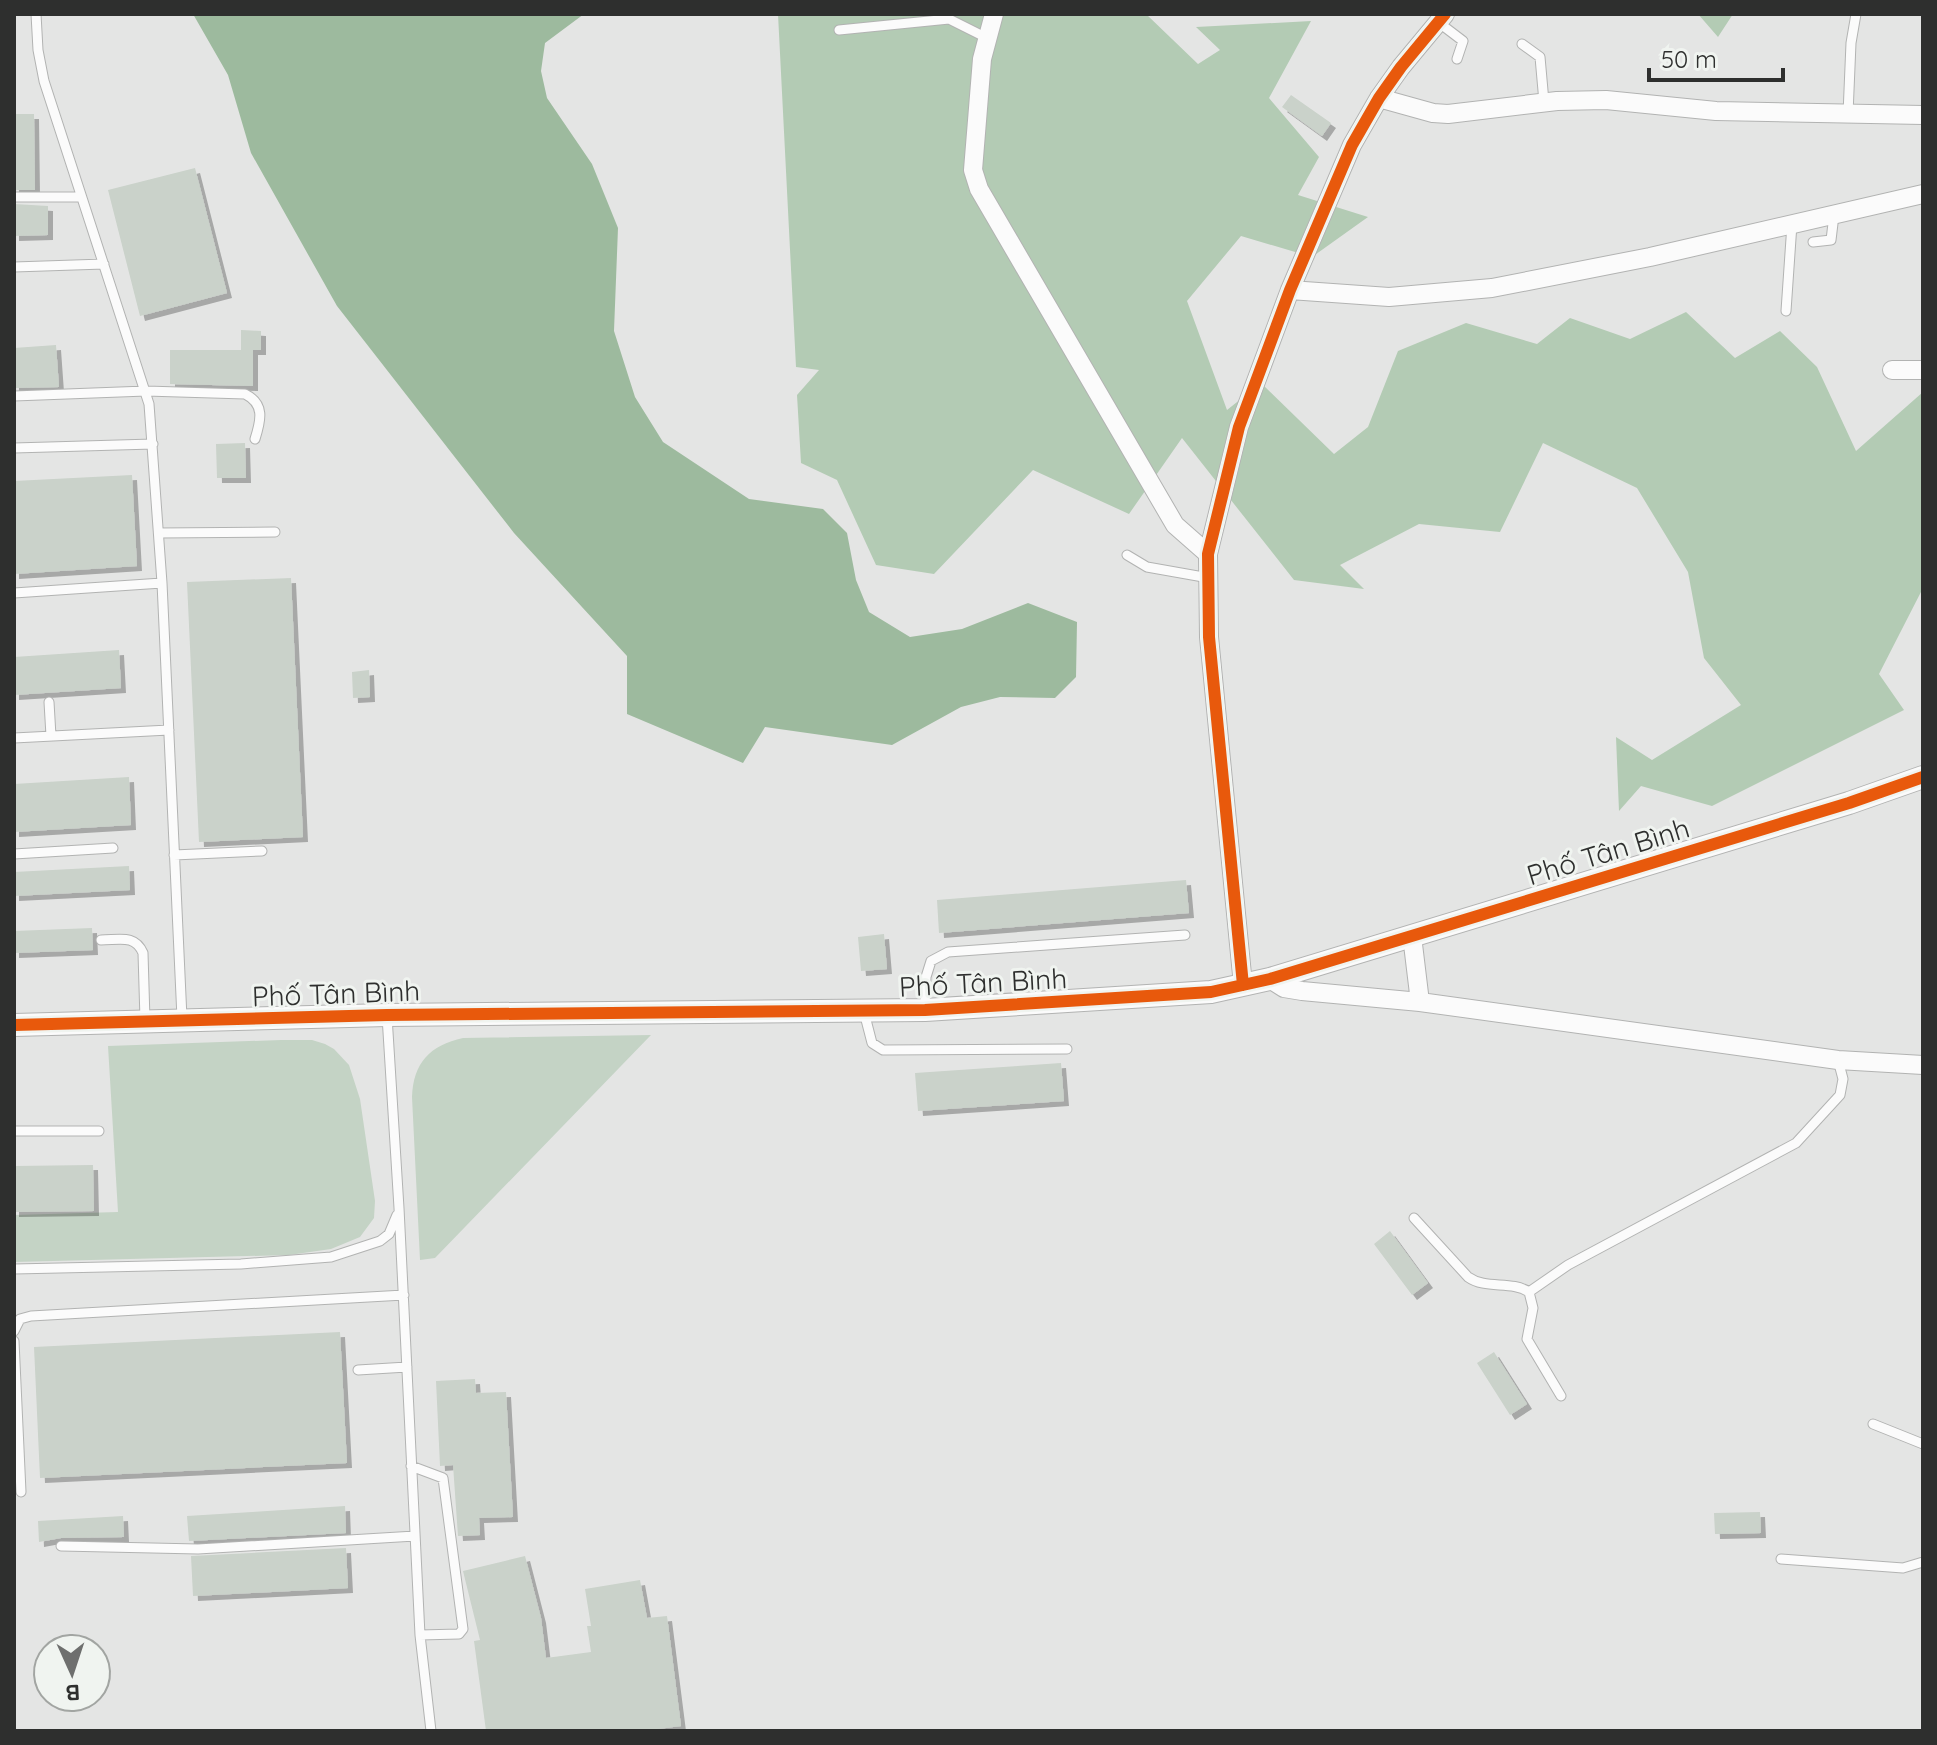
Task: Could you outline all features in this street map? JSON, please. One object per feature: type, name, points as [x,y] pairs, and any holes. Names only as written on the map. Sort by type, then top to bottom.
[{"type":"street","points":[[994,14],[982,59],[973,170],[979,189],[1175,525],[1208,554]]},
{"type":"street","points":[[1243,985],[1209,637],[1208,554],[1239,427],[1290,290],[1352,145],[1379,98],[1441,18]]},
{"type":"street","points":[[1379,98],[1433,113],[1448,114],[1544,102],[1606,100],[1716,111],[1923,115]]},
{"type":"street","points":[[1290,290],[1389,297],[1492,288],[1650,257],[1923,194]]},
{"type":"street","points":[[1892,370],[1923,370]]},
{"type":"street","name":"Phố Tân Bình","points":[[14,1025],[387,1015],[925,1010],[1211,992],[1270,979],[1849,803],[1923,777]]},
{"type":"street","points":[[1412,936],[1420,1002]]},
{"type":"street","points":[[1270,979],[1293,990],[1420,1002],[1838,1060],[1923,1065]]},
{"type":"lane","points":[[36,14],[44,81],[79,197],[146,391],[153,444],[162,583],[183,1021]]},
{"type":"lane","points":[[1848,114],[1851,43],[1856,14]]},
{"type":"lane","points":[[1441,18],[1463,41],[1457,59]]},
{"type":"lane","points":[[839,30],[949,19],[989,39]]},
{"type":"lane","points":[[1522,44],[1540,57],[1544,102]]},
{"type":"lane","points":[[14,197],[79,197]]},
{"type":"lane","points":[[1813,242],[1831,240],[1834,215]]},
{"type":"lane","points":[[1786,311],[1792,224]]},
{"type":"lane","points":[[14,267],[104,264]]},
{"type":"lane","points":[[14,396],[146,391],[245,394],[255,400],[260,409],[255,439]]},
{"type":"lane","points":[[14,448],[153,444]]},
{"type":"lane","points":[[159,533],[275,532]]},
{"type":"lane","points":[[1127,555],[1147,567],[1209,578]]},
{"type":"lane","points":[[14,593],[162,583]]},
{"type":"lane","points":[[49,702],[51,736]]},
{"type":"lane","points":[[14,738],[169,730]]},
{"type":"lane","points":[[14,854],[113,848]]},
{"type":"lane","points":[[174,855],[262,851]]},
{"type":"lane","points":[[925,1010],[926,977],[931,961],[948,952],[1185,935]]},
{"type":"lane","points":[[101,940],[132,939],[139,943],[143,953],[145,1022]]},
{"type":"lane","points":[[864,1011],[872,1043],[883,1050],[1067,1049]]},
{"type":"lane","points":[[387,1015],[420,1635],[431,1731]]},
{"type":"lane","points":[[1529,1292],[1568,1265],[1796,1143],[1840,1095],[1843,1079],[1838,1060]]},
{"type":"lane","points":[[14,1131],[99,1131]]},
{"type":"lane","points":[[14,1269],[241,1264],[331,1257],[363,1249],[384,1238],[392,1229],[399,1208]]},
{"type":"lane","points":[[1414,1218],[1478,1284],[1518,1287],[1529,1292]]},
{"type":"lane","points":[[1529,1292],[1533,1308],[1527,1339],[1561,1396]]},
{"type":"lane","points":[[14,1331],[20,1319],[31,1316],[404,1295]]},
{"type":"lane","points":[[14,1341],[21,1492]]},
{"type":"lane","points":[[358,1370],[407,1367]]},
{"type":"lane","points":[[1873,1424],[1923,1444]]},
{"type":"lane","points":[[411,1466],[443,1478],[463,1629],[459,1634],[420,1635]]},
{"type":"lane","points":[[61,1546],[198,1549],[415,1536]]},
{"type":"lane","points":[[1781,1559],[1903,1568],[1923,1562]]},
{"type":"shaded area","points":[[193,14],[584,14],[545,43],[541,71],[547,98],[592,164],[618,228],[614,331],[635,397],[663,442],[749,499],[823,509],[847,533],[856,580],[869,612],[910,637],[962,629],[1028,603],[1077,622],[1076,677],[1055,698],[1000,697],[961,707],[892,745],[765,727],[743,763],[627,714],[627,656],[514,533],[337,306],[251,153],[228,75]]},
{"type":"shaded area","points":[[778,14],[1146,14],[1198,64],[1220,50],[1196,27],[1311,21],[1269,98],[1319,157],[1298,195],[1368,217],[1312,257],[1241,236],[1187,301],[1227,410],[1261,383],[1334,454],[1368,427],[1398,351],[1466,323],[1537,344],[1570,318],[1630,339],[1686,312],[1735,358],[1780,331],[1817,367],[1856,451],[1923,392],[1923,588],[1879,674],[1904,710],[1712,806],[1641,786],[1619,811],[1616,737],[1652,760],[1741,705],[1704,658],[1688,572],[1637,488],[1543,443],[1500,532],[1419,524],[1340,565],[1364,589],[1294,580],[1182,438],[1129,514],[1033,470],[934,574],[876,565],[837,480],[801,463],[797,395],[819,370],[796,367]]},
{"type":"shaded area","points":[[1698,14],[1733,14],[1718,37]]},
{"type":"shaded area","points":[[651,1035],[435,1258],[420,1260],[412,1097],[416,1074],[426,1057],[441,1045],[463,1038]]},
{"type":"shaded area","points":[[312,1040],[325,1044],[349,1065],[360,1099],[375,1201],[374,1218],[360,1237],[331,1249],[289,1255],[14,1262],[14,1215],[118,1212],[108,1046]]},
{"type":"building","points":[[1291,95],[1331,123],[1322,136],[1282,107]]},
{"type":"building","points":[[14,114],[34,114],[35,190],[14,190]]},
{"type":"building","points":[[195,168],[227,293],[140,316],[108,190]]},
{"type":"building","points":[[14,204],[48,206],[48,235],[14,236]]},
{"type":"building","points":[[241,330],[261,331],[261,350],[253,350],[253,386],[170,384],[170,350],[241,350]]},
{"type":"building","points":[[56,345],[59,387],[14,388],[14,348]]},
{"type":"building","points":[[245,443],[246,478],[217,478],[216,444]]},
{"type":"building","points":[[132,475],[137,566],[14,574],[14,481]]},
{"type":"building","points":[[291,578],[303,837],[199,842],[187,582]]},
{"type":"building","points":[[119,650],[121,688],[14,695],[14,657]]},
{"type":"building","points":[[369,670],[370,697],[353,698],[352,672]]},
{"type":"building","points":[[129,777],[131,825],[14,832],[14,784]]},
{"type":"building","points":[[129,866],[130,890],[14,896],[14,872]]},
{"type":"building","points":[[1186,880],[1189,913],[939,933],[937,900]]},
{"type":"building","points":[[92,928],[93,950],[14,953],[14,931]]},
{"type":"building","points":[[884,934],[887,969],[861,971],[858,937]]},
{"type":"building","points":[[1061,1063],[1064,1101],[918,1111],[915,1073]]},
{"type":"building","points":[[93,1165],[94,1211],[14,1212],[14,1166]]},
{"type":"building","points":[[1390,1231],[1428,1283],[1412,1295],[1374,1244]]},
{"type":"building","points":[[340,1332],[347,1463],[40,1478],[34,1347]]},
{"type":"building","points":[[1494,1352],[1527,1404],[1510,1415],[1477,1363]]},
{"type":"building","points":[[475,1379],[476,1393],[506,1392],[513,1517],[479,1518],[480,1535],[458,1536],[453,1465],[440,1466],[436,1381]]},
{"type":"building","points":[[345,1506],[346,1533],[189,1541],[187,1516]]},
{"type":"building","points":[[1760,1512],[1761,1533],[1715,1534],[1714,1513]]},
{"type":"building","points":[[123,1516],[124,1537],[61,1538],[39,1542],[38,1521]]},
{"type":"building","points":[[346,1548],[348,1588],[193,1596],[191,1556]]},
{"type":"building","points":[[525,1556],[541,1618],[546,1658],[591,1652],[587,1626],[591,1626],[585,1589],[640,1580],[647,1618],[667,1616],[681,1726],[642,1731],[486,1731],[474,1641],[480,1640],[463,1571]]},
{"type":"cycle path","points":[[1243,985],[1209,637],[1208,554],[1239,427],[1290,290],[1352,145],[1401,67],[1445,14]]},
{"type":"cycle path","points":[[14,1025],[387,1015],[925,1010],[1211,992],[1270,979],[1849,803],[1923,777]]}]
